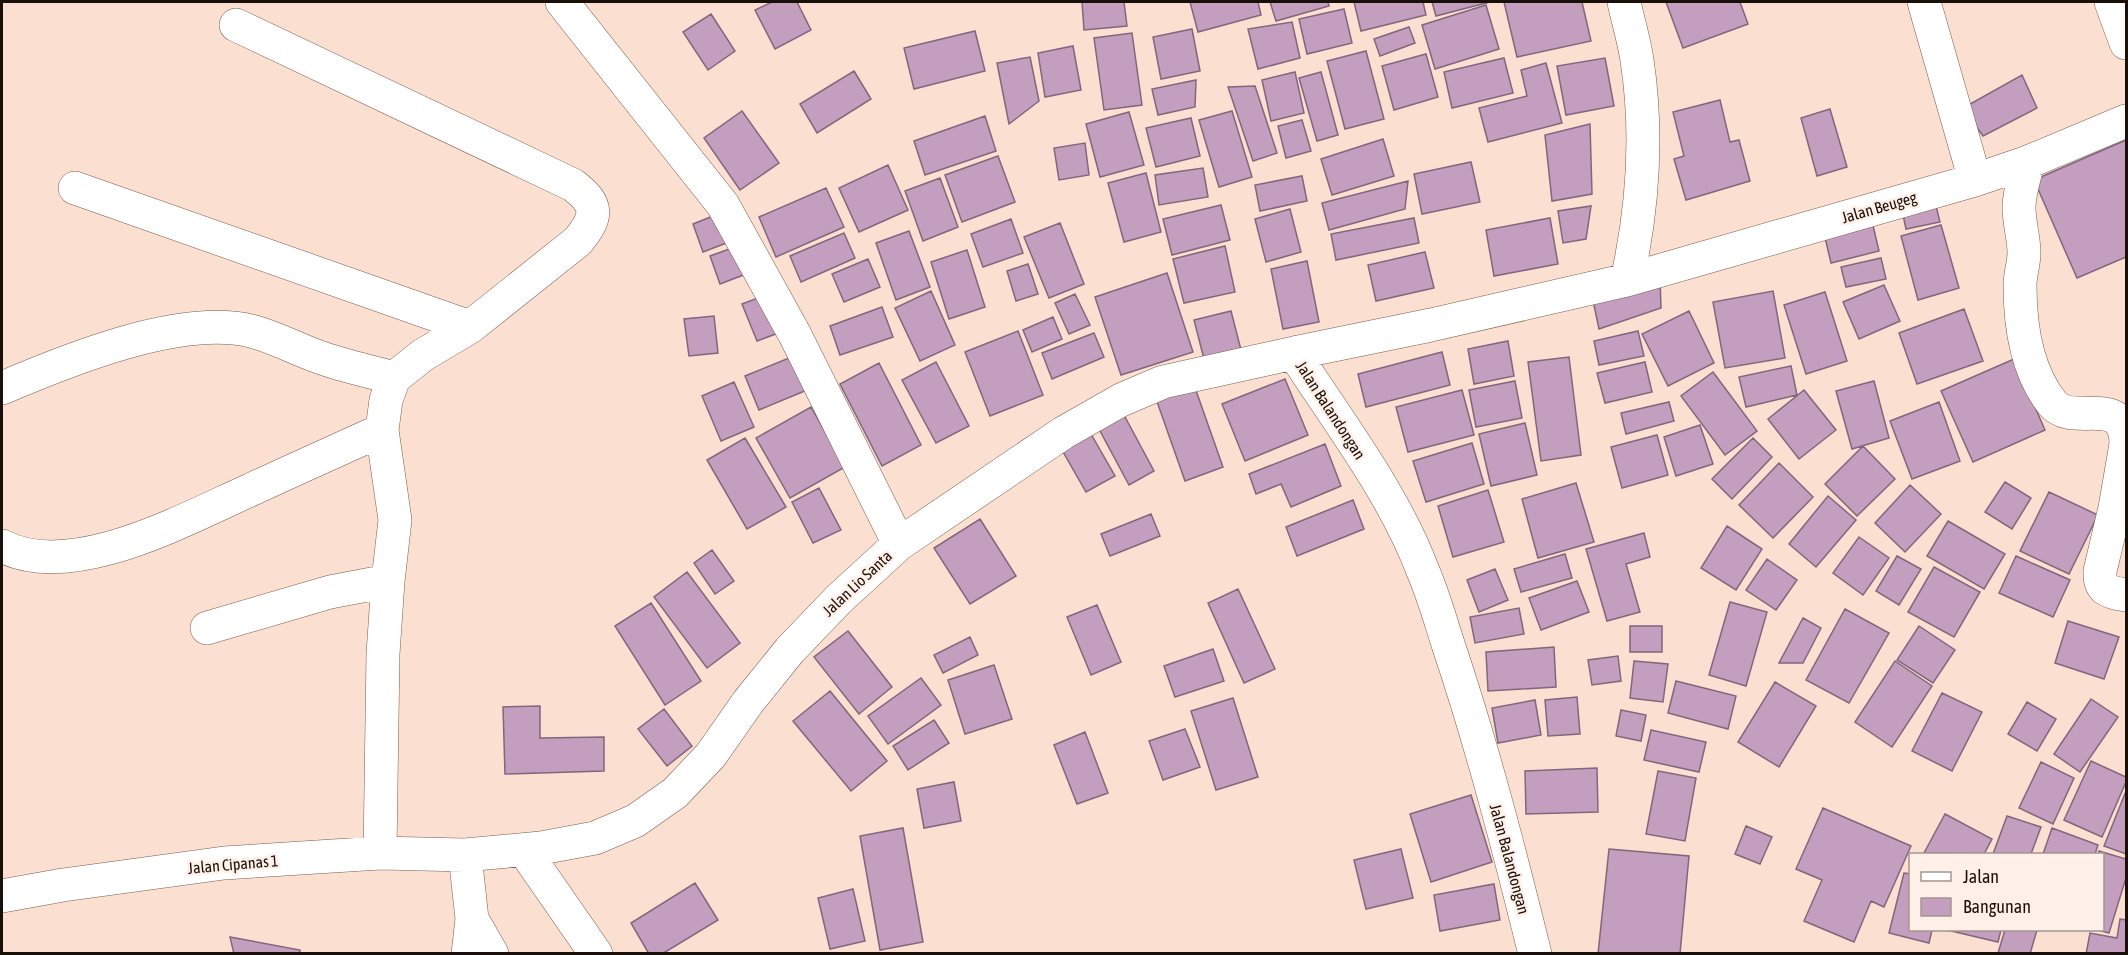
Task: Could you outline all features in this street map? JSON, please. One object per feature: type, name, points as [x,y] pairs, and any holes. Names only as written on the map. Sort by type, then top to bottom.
[{"type":"street","points":[[562,2],[723,205],[795,335],[899,544]]},
{"type":"street","points":[[1624,2],[1637,58],[1643,113],[1640,203],[1635,246],[1627,280]]},
{"type":"street","points":[[1924,2],[1975,180]]},
{"type":"street","points":[[2111,2],[2127,43]]},
{"type":"street","points":[[236,25],[573,185],[592,203],[593,219],[578,241],[470,327],[423,355],[393,378],[386,400],[382,429],[396,520],[388,581],[383,654],[380,853]]},
{"type":"street","name":"Jalan Beugeg","points":[[1627,280],[1975,180],[2028,162],[2127,121]]},
{"type":"street","points":[[2028,162],[2019,206],[2024,255],[2020,283],[2022,325],[2028,357],[2042,387],[2058,409],[2064,412],[2108,413],[2115,417],[2126,434],[2115,508],[2100,571],[2100,580],[2104,588],[2110,592],[2127,595]]},
{"type":"street","points":[[75,188],[470,327]]},
{"type":"street","name":"Jalan Balandongan","points":[[1535,954],[1509,850],[1462,686],[1423,570],[1402,524],[1371,471],[1340,420],[1294,353],[1431,325],[1627,280]]},
{"type":"street","points":[[2,388],[70,359],[164,333],[212,327],[250,331],[282,341],[318,357],[393,378]]},
{"type":"street","name":"Jalan Lio Santa","points":[[465,855],[524,850],[595,837],[635,821],[675,793],[711,755],[748,702],[790,650],[899,544],[1064,433],[1121,400],[1163,382],[1294,353]]},
{"type":"street","points":[[2,546],[33,558],[52,558],[81,555],[148,536],[382,429]]},
{"type":"street","points":[[207,628],[330,592],[388,581]]},
{"type":"street","points":[[524,850],[596,954]]},
{"type":"street","name":"Jalan Cipanas 1","points":[[2,896],[63,885],[224,863],[380,853],[465,855]]},
{"type":"street","points":[[465,855],[472,919],[468,954]]},
{"type":"street","points":[[472,919],[492,954]]},
{"type":"building","points":[[772,2],[797,2],[811,30],[775,49],[755,10]]},
{"type":"building","points":[[1082,2],[1124,2],[1127,26],[1084,30]]},
{"type":"building","points":[[1190,2],[1258,2],[1261,15],[1198,32]]},
{"type":"building","points":[[1270,2],[1328,2],[1329,6],[1276,21]]},
{"type":"building","points":[[1354,2],[1423,2],[1426,15],[1361,31]]},
{"type":"building","points":[[1432,2],[1490,2],[1436,16]]},
{"type":"building","points":[[1504,2],[1582,2],[1591,41],[1517,57]]},
{"type":"building","points":[[1666,2],[1740,2],[1748,24],[1683,48]]},
{"type":"building","points":[[1486,5],[1499,49],[1435,69],[1422,25]]},
{"type":"building","points":[[1344,9],[1352,43],[1307,54],[1299,19]]},
{"type":"building","points":[[711,14],[735,51],[708,70],[683,32]]},
{"type":"building","points":[[1292,22],[1300,58],[1258,69],[1248,29]]},
{"type":"building","points":[[1409,27],[1415,43],[1380,56],[1374,39]]},
{"type":"building","points":[[1192,29],[1200,71],[1161,79],[1153,37]]},
{"type":"building","points":[[975,31],[985,71],[914,89],[904,48]]},
{"type":"building","points":[[1132,33],[1142,105],[1104,110],[1094,38]]},
{"type":"building","points":[[1073,46],[1081,90],[1045,97],[1038,53]]},
{"type":"building","points":[[1366,51],[1384,119],[1345,129],[1327,61]]},
{"type":"building","points":[[1426,54],[1438,97],[1394,110],[1382,66]]},
{"type":"building","points":[[1030,57],[1039,101],[1009,124],[997,63]]},
{"type":"building","points":[[1504,58],[1513,93],[1452,108],[1444,72]]},
{"type":"building","points":[[1605,58],[1614,106],[1566,115],[1557,66]]},
{"type":"building","points":[[1546,63],[1562,123],[1488,142],[1479,108],[1527,96],[1521,70]]},
{"type":"building","points":[[854,71],[871,99],[817,133],[800,104]]},
{"type":"building","points":[[1295,72],[1304,113],[1271,121],[1262,80]]},
{"type":"building","points":[[1321,72],[1338,135],[1317,141],[1299,78]]},
{"type":"building","points":[[2022,75],[2037,108],[1983,136],[1963,108]]},
{"type":"building","points":[[1196,80],[1195,107],[1158,115],[1152,89]]},
{"type":"building","points":[[1255,86],[1277,153],[1253,161],[1228,87]]},
{"type":"building","points":[[1720,100],[1730,142],[1739,140],[1750,181],[1686,200],[1674,159],[1684,156],[1673,112]]},
{"type":"building","points":[[1830,109],[1847,167],[1817,176],[1801,118]]},
{"type":"building","points":[[742,111],[779,163],[740,190],[704,138]]},
{"type":"building","points":[[1232,111],[1252,177],[1219,187],[1199,120]]},
{"type":"building","points":[[1129,112],[1144,165],[1100,177],[1086,124]]},
{"type":"building","points":[[985,116],[996,151],[925,175],[914,141]]},
{"type":"building","points":[[1191,118],[1200,156],[1156,167],[1146,128]]},
{"type":"building","points":[[1302,120],[1311,151],[1286,158],[1278,126]]},
{"type":"building","points":[[1590,124],[1592,194],[1552,201],[1545,135]]},
{"type":"building","points":[[1383,139],[1394,176],[1332,195],[1321,159]]},
{"type":"building","points":[[2126,140],[2126,257],[2077,278],[2034,180]]},
{"type":"building","points":[[1085,143],[1089,175],[1059,180],[1054,148]]},
{"type":"building","points":[[998,156],[1015,202],[962,222],[945,175]]},
{"type":"building","points":[[1471,162],[1480,202],[1422,214],[1414,174]]},
{"type":"building","points":[[888,165],[908,210],[859,232],[839,188]]},
{"type":"building","points":[[1203,168],[1208,197],[1159,205],[1155,175]]},
{"type":"building","points":[[1146,173],[1161,232],[1124,242],[1108,183]]},
{"type":"building","points":[[1302,176],[1307,201],[1260,211],[1255,185]]},
{"type":"building","points":[[940,178],[958,227],[923,241],[905,191]]},
{"type":"building","points":[[1408,181],[1405,209],[1329,230],[1322,203]]},
{"type":"building","points":[[826,188],[844,227],[776,257],[759,217]]},
{"type":"building","points":[[1935,202],[1940,222],[1906,229],[1902,210]]},
{"type":"building","points":[[1221,205],[1230,240],[1172,255],[1163,219]]},
{"type":"building","points":[[1591,206],[1586,239],[1563,243],[1558,211]]},
{"type":"building","points":[[1290,209],[1301,252],[1266,262],[1255,219]]},
{"type":"building","points":[[718,214],[729,242],[703,252],[693,224]]},
{"type":"building","points":[[1871,217],[1879,251],[1831,263],[1823,229]]},
{"type":"building","points":[[1414,218],[1419,243],[1336,260],[1331,234]]},
{"type":"building","points":[[1550,218],[1558,264],[1494,276],[1486,230]]},
{"type":"building","points":[[1011,219],[1023,253],[983,267],[971,234]]},
{"type":"building","points":[[1060,223],[1084,284],[1049,298],[1024,237]]},
{"type":"building","points":[[1941,225],[1959,288],[1918,300],[1901,236]]},
{"type":"building","points":[[909,231],[930,287],[896,300],[876,243]]},
{"type":"building","points":[[844,233],[855,258],[801,282],[790,256]]},
{"type":"building","points":[[1225,246],[1235,292],[1184,303],[1173,259]]},
{"type":"building","points":[[735,247],[746,274],[720,284],[710,256]]},
{"type":"building","points":[[967,250],[985,307],[949,319],[931,262]]},
{"type":"building","points":[[1425,252],[1434,288],[1376,301],[1368,265]]},
{"type":"building","points":[[1881,258],[1886,279],[1846,287],[1841,267]]},
{"type":"building","points":[[868,259],[880,287],[844,302],[832,274]]},
{"type":"building","points":[[1307,261],[1319,322],[1283,329],[1271,269]]},
{"type":"building","points":[[1028,264],[1038,294],[1016,301],[1007,271]]},
{"type":"building","points":[[1167,273],[1193,352],[1121,375],[1095,297]]},
{"type":"building","points":[[1660,277],[1661,308],[1599,329],[1592,296]]},
{"type":"building","points":[[1884,285],[1900,321],[1859,339],[1843,302]]},
{"type":"building","points":[[931,291],[955,345],[920,361],[895,308]]},
{"type":"building","points":[[1773,291],[1785,358],[1725,368],[1713,302]]},
{"type":"building","points":[[1825,292],[1847,361],[1806,374],[1784,305]]},
{"type":"building","points":[[1075,294],[1090,325],[1069,334],[1055,303]]},
{"type":"building","points":[[766,295],[781,332],[757,341],[742,304]]},
{"type":"building","points":[[882,307],[893,337],[840,355],[830,326]]},
{"type":"building","points":[[1964,309],[1983,361],[1917,384],[1899,333]]},
{"type":"building","points":[[1231,311],[1241,350],[1204,359],[1194,320]]},
{"type":"building","points":[[1689,311],[1714,363],[1668,386],[1642,334]]},
{"type":"building","points":[[714,316],[718,353],[689,356],[684,319]]},
{"type":"building","points":[[1053,317],[1062,339],[1032,352],[1023,330]]},
{"type":"building","points":[[1018,331],[1043,395],[990,416],[965,352]]},
{"type":"building","points":[[1638,331],[1644,356],[1599,365],[1594,341]]},
{"type":"building","points":[[1094,333],[1104,357],[1052,379],[1042,353]]},
{"type":"building","points":[[1508,341],[1514,376],[1474,384],[1468,349]]},
{"type":"building","points":[[1442,352],[1450,385],[1366,407],[1358,374]]},
{"type":"building","points":[[794,356],[807,390],[759,410],[745,376]]},
{"type":"building","points":[[1569,357],[1581,455],[1541,461],[1528,362]]},
{"type":"building","points":[[2014,359],[2045,430],[1973,462],[1941,391]]},
{"type":"building","points":[[936,362],[969,426],[936,443],[902,380]]},
{"type":"building","points":[[1645,362],[1652,392],[1605,403],[1597,373]]},
{"type":"building","points":[[879,363],[921,445],[882,466],[840,384]]},
{"type":"building","points":[[1791,366],[1797,395],[1746,407],[1739,377]]},
{"type":"building","points":[[1713,372],[1757,431],[1725,455],[1681,396]]},
{"type":"building","points":[[1285,379],[1308,435],[1245,461],[1222,404]]},
{"type":"building","points":[[1515,381],[1522,418],[1476,427],[1469,390]]},
{"type":"building","points":[[1874,381],[1889,438],[1852,449],[1836,391]]},
{"type":"building","points":[[734,382],[754,427],[721,441],[702,396]]},
{"type":"building","points":[[1193,382],[1223,467],[1185,481],[1155,396]]},
{"type":"building","points":[[1462,390],[1474,435],[1408,452],[1396,407]]},
{"type":"building","points":[[1804,390],[1836,430],[1799,459],[1768,419]]},
{"type":"building","points":[[1669,402],[1674,421],[1626,434],[1621,413]]},
{"type":"building","points":[[1939,402],[1960,461],[1912,479],[1890,421]]},
{"type":"building","points":[[811,407],[845,467],[790,498],[756,438]]},
{"type":"building","points":[[1124,415],[1154,471],[1129,485],[1099,429]]},
{"type":"building","points":[[1525,423],[1537,475],[1491,486],[1479,434]]},
{"type":"building","points":[[1700,425],[1713,464],[1676,476],[1664,437]]},
{"type":"building","points":[[1087,427],[1115,476],[1086,492],[1058,443]]},
{"type":"building","points":[[1657,435],[1668,475],[1622,488],[1611,447]]},
{"type":"building","points":[[745,438],[786,507],[747,529],[707,460]]},
{"type":"building","points":[[1753,438],[1772,457],[1732,499],[1712,479]]},
{"type":"building","points":[[1472,443],[1484,484],[1426,502],[1413,461]]},
{"type":"building","points":[[1325,444],[1341,486],[1291,507],[1281,484],[1256,494],[1249,474]]},
{"type":"building","points":[[1863,446],[1895,479],[1857,516],[1825,484]]},
{"type":"building","points":[[1779,463],[1813,497],[1773,538],[1739,505]]},
{"type":"building","points":[[2005,482],[2031,498],[2012,529],[1985,512]]},
{"type":"building","points":[[1576,483],[1594,542],[1538,558],[1522,499]]},
{"type":"building","points":[[1910,485],[1941,514],[1905,552],[1875,523]]},
{"type":"building","points":[[819,488],[841,530],[813,543],[792,502]]},
{"type":"building","points":[[1488,490],[1504,542],[1453,557],[1438,506]]},
{"type":"building","points":[[2049,492],[2098,515],[2069,574],[2020,551]]},
{"type":"building","points":[[1828,496],[1856,520],[1816,567],[1789,544]]},
{"type":"building","points":[[1353,500],[1364,529],[1297,556],[1286,527]]},
{"type":"building","points":[[1151,514],[1160,536],[1110,556],[1101,534]]},
{"type":"building","points":[[980,519],[1016,576],[970,604],[934,548]]},
{"type":"building","points":[[1948,521],[2005,554],[1984,589],[1927,556]]},
{"type":"building","points":[[1727,526],[1762,549],[1736,590],[1701,568]]},
{"type":"building","points":[[1644,533],[1650,557],[1626,564],[1640,612],[1607,621],[1586,549]]},
{"type":"building","points":[[1859,537],[1889,558],[1863,595],[1833,573]]},
{"type":"building","points":[[712,550],[734,581],[715,594],[694,563]]},
{"type":"building","points":[[1565,554],[1572,578],[1521,592],[1514,569]]},
{"type":"building","points":[[1897,556],[1921,569],[1899,605],[1876,591]]},
{"type":"building","points":[[2016,556],[2070,580],[2053,617],[1999,593]]},
{"type":"building","points":[[1767,559],[1797,580],[1776,610],[1746,590]]},
{"type":"building","points":[[1934,567],[1980,592],[1954,637],[1908,612]]},
{"type":"building","points":[[1495,569],[1508,600],[1479,612],[1467,580]]},
{"type":"building","points":[[687,572],[740,643],[707,668],[654,597]]},
{"type":"building","points":[[1577,581],[1589,612],[1541,630],[1529,598]]},
{"type":"building","points":[[1238,589],[1275,669],[1244,683],[1208,603]]},
{"type":"building","points":[[1730,602],[1767,612],[1746,686],[1709,675]]},
{"type":"building","points":[[651,603],[701,681],[665,705],[615,626]]},
{"type":"building","points":[[1097,605],[1121,662],[1091,675],[1067,617]]},
{"type":"building","points":[[1519,608],[1524,634],[1475,643],[1470,617]]},
{"type":"building","points":[[1845,609],[1889,633],[1849,703],[1806,680]]},
{"type":"building","points":[[1803,618],[1821,628],[1803,663],[1779,663]]},
{"type":"building","points":[[2068,621],[2119,637],[2104,679],[2055,663]]},
{"type":"building","points":[[1630,626],[1662,626],[1662,652],[1630,652]]},
{"type":"building","points":[[1919,626],[1955,650],[1933,683],[1897,660]]},
{"type":"building","points":[[848,631],[892,687],[859,714],[814,657]]},
{"type":"building","points":[[970,637],[978,655],[943,673],[934,655]]},
{"type":"building","points":[[1554,647],[1556,687],[1488,691],[1486,652]]},
{"type":"building","points":[[1213,649],[1224,681],[1175,697],[1164,666]]},
{"type":"building","points":[[1618,656],[1621,681],[1592,685],[1588,660]]},
{"type":"building","points":[[1634,661],[1668,664],[1663,702],[1630,698]]},
{"type":"building","points":[[1895,661],[1932,686],[1892,747],[1855,722]]},
{"type":"building","points":[[994,665],[1012,719],[965,734],[948,680]]},
{"type":"building","points":[[921,678],[941,705],[888,744],[868,716]]},
{"type":"building","points":[[1676,681],[1736,696],[1728,729],[1668,713]]},
{"type":"building","points":[[1775,682],[1816,706],[1779,767],[1738,742]]},
{"type":"building","points":[[830,691],[887,761],[851,791],[793,721]]},
{"type":"building","points":[[1942,693],[1982,712],[1952,771],[1912,751]]},
{"type":"building","points":[[1577,697],[1580,734],[1548,736],[1545,700]]},
{"type":"building","points":[[1233,698],[1258,777],[1216,790],[1191,711]]},
{"type":"building","points":[[2091,699],[2118,717],[2080,772],[2054,754]]},
{"type":"building","points":[[1535,700],[1541,735],[1498,743],[1492,708]]},
{"type":"building","points":[[2027,702],[2056,719],[2037,751],[2008,734]]},
{"type":"building","points":[[540,706],[540,738],[604,737],[604,771],[505,774],[503,707]]},
{"type":"building","points":[[664,709],[692,746],[667,766],[638,729]]},
{"type":"building","points":[[1621,710],[1646,715],[1641,741],[1616,736]]},
{"type":"building","points":[[934,720],[949,743],[908,770],[893,746]]},
{"type":"building","points":[[1185,729],[1200,767],[1163,780],[1149,741]]},
{"type":"building","points":[[1651,730],[1706,742],[1699,772],[1644,760]]},
{"type":"building","points":[[1085,732],[1108,793],[1077,804],[1054,745]]},
{"type":"building","points":[[2091,761],[2126,777],[2126,782],[2102,837],[2064,820]]},
{"type":"building","points":[[2041,762],[2074,778],[2053,824],[2019,808]]},
{"type":"building","points":[[1597,768],[1598,812],[1526,814],[1525,771]]},
{"type":"building","points":[[1658,771],[1696,778],[1685,841],[1646,834]]},
{"type":"building","points":[[954,782],[961,821],[924,828],[917,789]]},
{"type":"building","points":[[2126,791],[2126,854],[2104,846]]},
{"type":"building","points":[[1471,795],[1492,862],[1431,882],[1410,814]]},
{"type":"building","points":[[1823,808],[1911,846],[1884,907],[1871,901],[1854,942],[1804,921],[1822,880],[1796,869]]},
{"type":"building","points":[[1945,814],[1992,839],[1985,853],[1924,853]]},
{"type":"building","points":[[2007,816],[2041,827],[2031,853],[1993,853]]},
{"type":"building","points":[[1746,826],[1772,837],[1760,864],[1735,854]]},
{"type":"building","points":[[903,828],[923,942],[880,950],[860,836]]},
{"type":"building","points":[[2052,828],[2098,845],[2095,853],[2043,853]]},
{"type":"building","points":[[1401,849],[1413,898],[1366,909],[1354,860]]},
{"type":"building","points":[[1609,849],[1689,856],[1680,954],[1598,954]]},
{"type":"building","points":[[2099,851],[2126,859],[2126,878],[2109,933],[2102,931],[2104,931],[2104,853],[2098,853]]},
{"type":"building","points":[[1904,873],[1909,874],[1909,931],[1932,931],[1929,943],[1889,933]]},
{"type":"building","points":[[695,883],[718,920],[662,954],[649,954],[631,923]]},
{"type":"building","points":[[1494,884],[1500,920],[1440,931],[1434,895]]},
{"type":"building","points":[[853,889],[865,941],[830,949],[818,898]]},
{"type":"building","points":[[2120,919],[2126,920],[2126,954],[2086,954],[2090,933],[2117,938]]},
{"type":"building","points":[[1951,931],[2001,931],[1998,942]]},
{"type":"building","points":[[2005,931],[2037,931],[2030,954],[1998,953]]},
{"type":"building","points":[[230,937],[300,950],[300,954],[234,954]]}]
